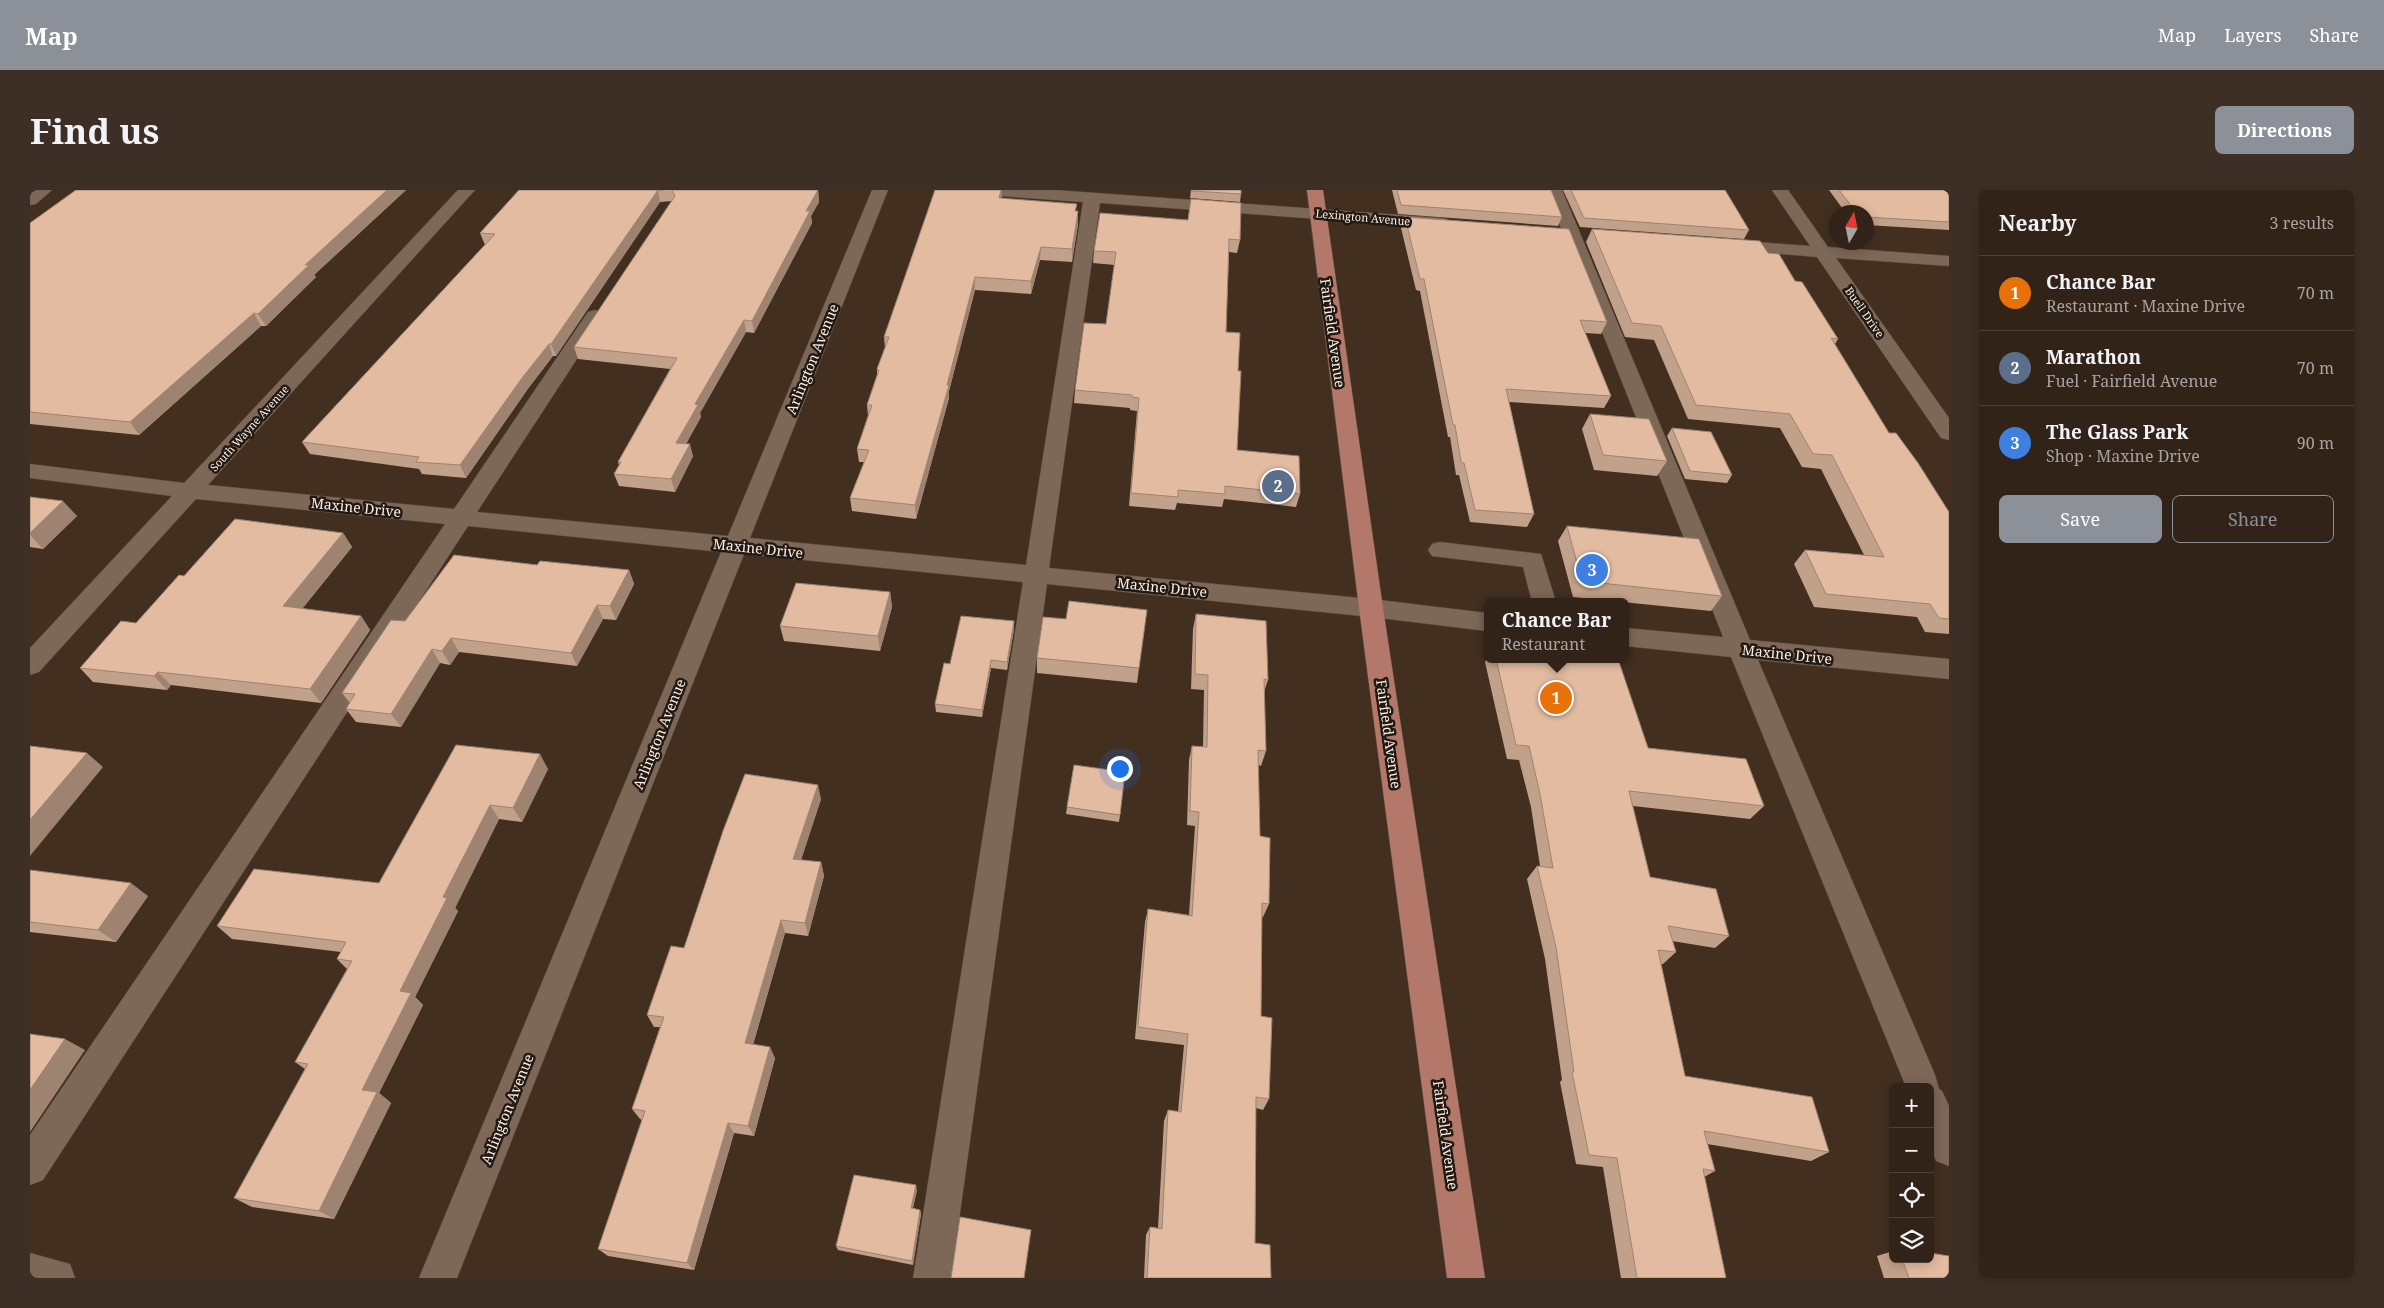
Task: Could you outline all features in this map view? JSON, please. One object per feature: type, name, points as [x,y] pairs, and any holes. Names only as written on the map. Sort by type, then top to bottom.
[{"type":"main road","name":"Fairfield Avenue","points":[[1316,201],[1371,608],[1466,1278]]},
{"type":"street","points":[[30,200],[44,190]]},
{"type":"street","name":"South Wayne Avenue","points":[[30,665],[467,190]]},
{"type":"street","name":"Arlington Avenue","points":[[438,1278],[880,190]]},
{"type":"street","name":"Lexington Avenue","points":[[986,190],[1088,196],[1316,201],[1455,224]]},
{"type":"street","points":[[1554,190],[1741,649],[1922,1083]]},
{"type":"street","name":"Buell Drive","points":[[1780,190],[1949,434]]},
{"type":"street","points":[[932,1278],[1036,574],[1088,196]]},
{"type":"street","points":[[1708,244],[1949,261]]},
{"type":"street","points":[[30,1167],[608,296]]},
{"type":"street","name":"Maxine Drive","points":[[30,471],[192,491],[1036,574],[1371,608],[1484,622]]},
{"type":"street","points":[[1440,550],[1533,560],[1543,598]]},
{"type":"street","name":"Maxine Drive","points":[[1629,637],[1949,669]]},
{"type":"street","points":[[1934,1112],[1949,1148]]},
{"type":"street","points":[[30,1272],[56,1278]]},
{"type":"building","points":[[76,190],[387,190],[305,265],[309,265],[258,314],[254,313],[130,422],[30,412],[30,223]]},
{"type":"building","points":[[519,190],[658,190],[551,344],[549,344],[522,378],[460,465],[416,462],[419,457],[302,442],[495,234],[480,233]]},
{"type":"building","points":[[672,190],[818,190],[806,211],[810,211],[752,321],[744,320],[695,404],[698,405],[676,443],[690,444],[671,479],[614,474],[621,462],[618,462],[677,358],[574,347],[675,196]]},
{"type":"building","points":[[935,190],[1001,190],[999,198],[1077,204],[1075,211],[1078,211],[1072,249],[1041,247],[1031,281],[975,277],[947,385],[949,385],[915,505],[850,498],[869,450],[857,449],[872,405],[867,405],[879,370],[877,369],[889,337],[884,337]]},
{"type":"building","points":[[1241,190],[1241,194],[1191,191]]},
{"type":"building","points":[[1397,190],[1551,190],[1562,217],[1401,205]]},
{"type":"building","points":[[1571,190],[1725,190],[1749,230],[1584,218]]},
{"type":"building","points":[[1839,190],[1949,190],[1949,222],[1874,217],[1874,205],[1851,205]]},
{"type":"building","points":[[1191,199],[1241,203],[1240,240],[1229,239],[1226,332],[1240,333],[1238,371],[1241,371],[1237,450],[1299,456],[1300,494],[1225,486],[1225,494],[1178,490],[1178,497],[1131,493],[1139,398],[1132,397],[1132,395],[1075,390],[1084,323],[1106,324],[1116,252],[1094,251],[1100,213],[1188,220]]},
{"type":"building","points":[[1405,217],[1569,229],[1607,322],[1580,320],[1611,396],[1506,389],[1534,514],[1475,510],[1464,463],[1461,462],[1424,279],[1420,279]]},
{"type":"building","points":[[1592,229],[1760,241],[1768,253],[1779,254],[1795,281],[1802,282],[1838,339],[1831,338],[1889,433],[1896,433],[1918,463],[1949,512],[1949,619],[1939,618],[1930,604],[1826,594],[1805,550],[1884,557],[1832,455],[1813,454],[1790,414],[1696,405],[1661,326],[1632,323]]},
{"type":"building","points":[[1590,414],[1649,419],[1667,461],[1603,455]]},
{"type":"building","points":[[1672,428],[1711,432],[1732,475],[1690,471]]},
{"type":"building","points":[[30,497],[63,501],[30,533]]},
{"type":"building","points":[[235,519],[343,533],[283,606],[361,616],[310,689],[158,672],[154,676],[80,668],[121,621],[136,623],[179,575],[184,576]]},
{"type":"building","points":[[1567,526],[1699,539],[1722,596],[1582,581]]},
{"type":"building","points":[[454,555],[537,565],[540,561],[629,570],[610,606],[597,605],[571,653],[451,638],[442,651],[432,649],[391,714],[346,709],[355,694],[342,693],[391,620],[405,621]]},
{"type":"building","points":[[796,583],[890,592],[878,636],[780,626]]},
{"type":"building","points":[[1069,601],[1147,610],[1139,668],[1037,658],[1043,617],[1066,619]]},
{"type":"building","points":[[1196,614],[1266,621],[1268,680],[1264,679],[1266,751],[1258,750],[1260,836],[1270,838],[1269,904],[1262,903],[1261,1016],[1272,1018],[1269,1099],[1256,1097],[1255,1243],[1270,1245],[1271,1278],[1147,1278],[1150,1227],[1162,1229],[1168,1110],[1181,1112],[1188,1034],[1138,1027],[1148,909],[1192,916],[1199,812],[1190,811],[1192,746],[1207,747],[1208,675],[1195,674]]},
{"type":"building","points":[[961,616],[1014,621],[1007,662],[991,660],[982,710],[935,704],[944,663],[950,664]]},
{"type":"building","points":[[1497,663],[1619,663],[1648,748],[1746,759],[1764,806],[1629,791],[1650,877],[1716,889],[1729,936],[1668,926],[1676,952],[1658,950],[1685,1076],[1812,1097],[1829,1152],[1704,1131],[1715,1171],[1703,1169],[1726,1278],[1637,1278],[1617,1158],[1589,1155],[1572,1072],[1574,1072],[1556,947],[1537,866],[1553,868],[1540,794],[1529,746],[1516,745]]},
{"type":"building","points":[[456,745],[540,754],[513,808],[490,805],[443,897],[447,898],[400,991],[411,993],[362,1090],[377,1092],[319,1211],[234,1198],[308,1064],[295,1062],[352,961],[337,959],[346,942],[217,926],[254,869],[379,883]]},
{"type":"building","points":[[30,746],[87,753],[30,820]]},
{"type":"building","points":[[1074,765],[1125,772],[1120,815],[1067,807]]},
{"type":"building","points":[[745,774],[818,785],[793,859],[821,862],[805,923],[781,920],[745,1043],[770,1047],[748,1126],[728,1123],[687,1263],[598,1249],[645,1111],[632,1109],[664,1017],[647,1015],[671,946],[684,948],[723,831]]},
{"type":"building","points":[[30,870],[131,883],[98,930],[30,922]]},
{"type":"building","points":[[30,1034],[65,1039],[30,1090]]},
{"type":"building","points":[[854,1175],[916,1185],[911,1208],[920,1210],[912,1261],[836,1246]]},
{"type":"building","points":[[960,1217],[1031,1230],[1024,1278],[951,1278]]},
{"type":"building","points":[[1934,1254],[1949,1256],[1949,1278],[1909,1278],[1903,1263],[1934,1263]]},
{"type":"place","name":"Marathon","points":[[1278,486]]},
{"type":"place","name":"The Glass Park","points":[[1592,570]]},
{"type":"place","name":"Chance Bar","points":[[1556,698]]}]
